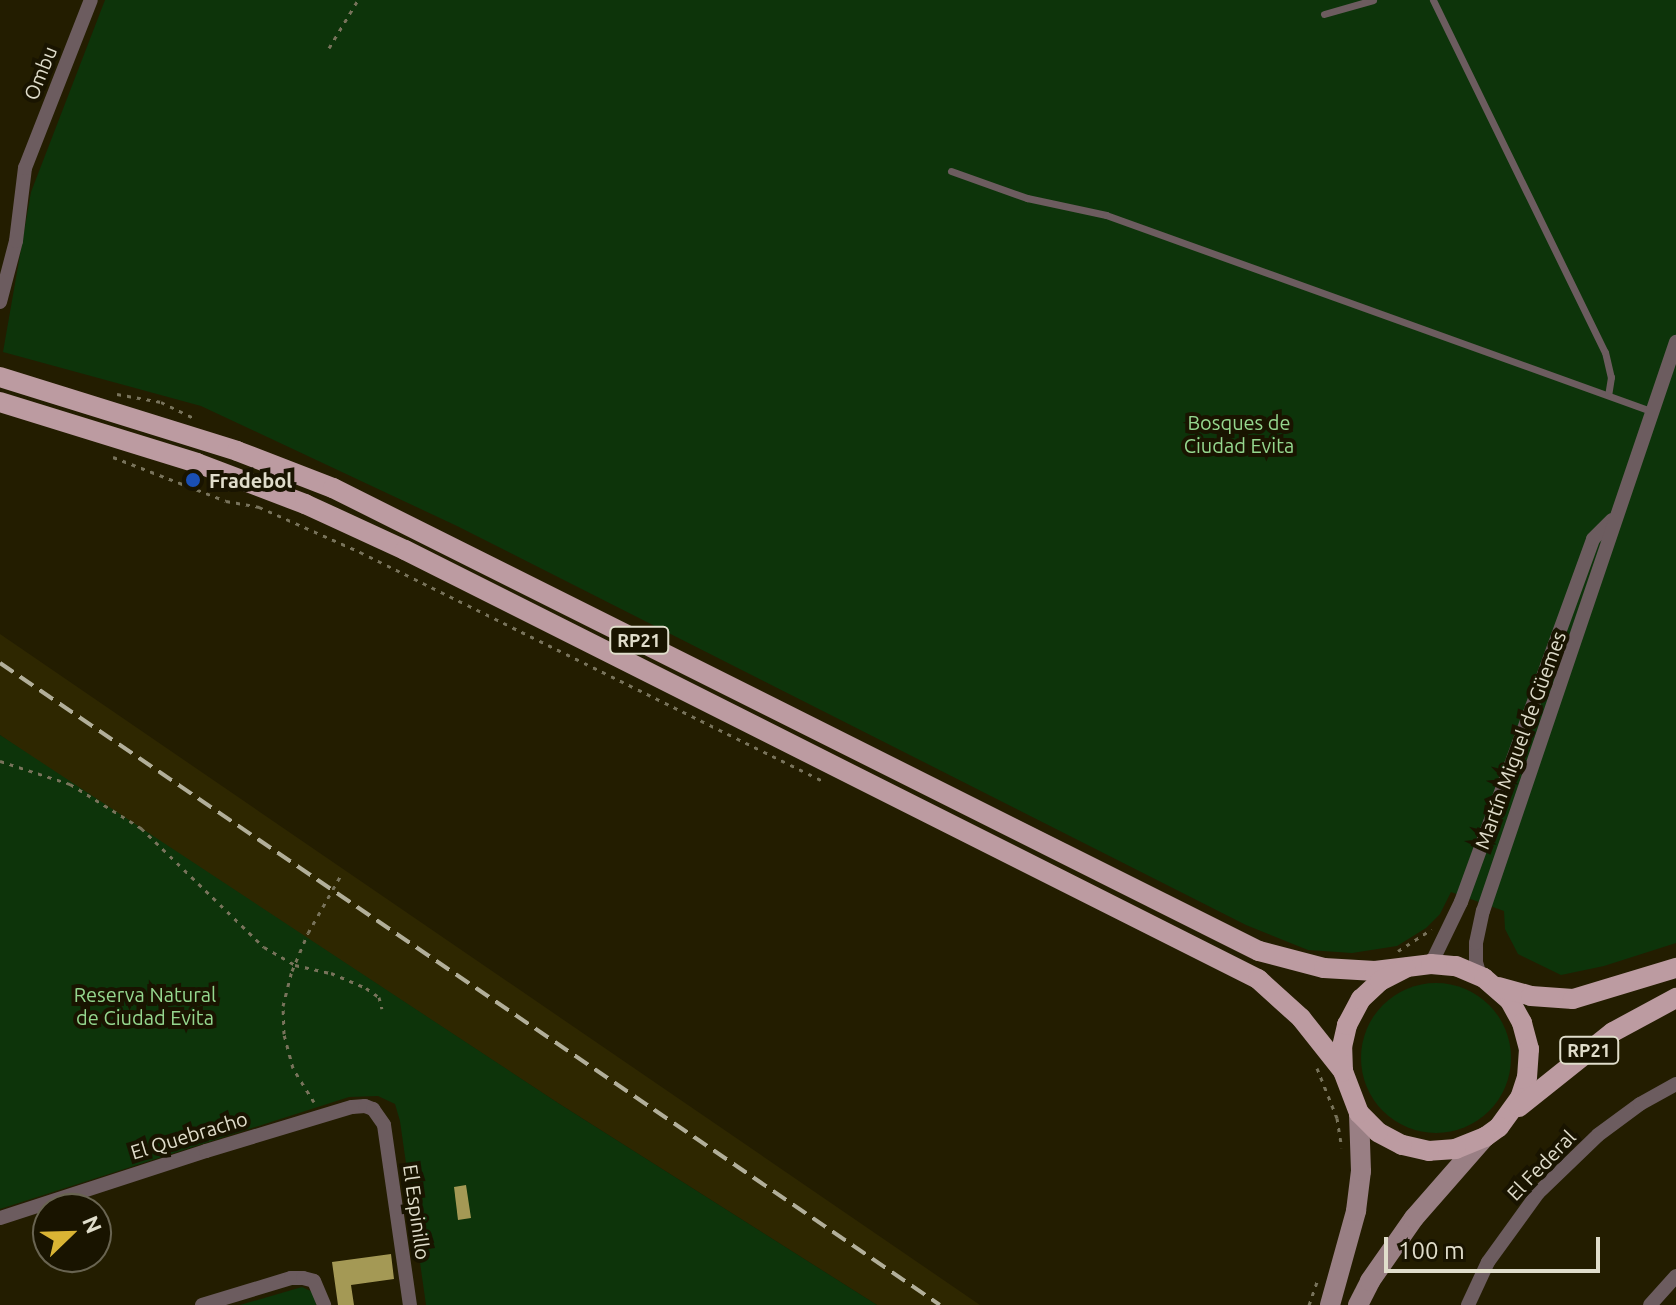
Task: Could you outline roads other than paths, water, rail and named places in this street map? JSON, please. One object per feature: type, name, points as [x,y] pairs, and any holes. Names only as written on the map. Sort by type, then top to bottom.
[{"type":"main road","name":"RP21","points":[[0,377],[237,451],[333,488],[1259,951],[1324,968],[1456,966],[1489,982],[1541,998],[1573,999],[1676,968]]},
{"type":"main road","name":"RP21","points":[[0,402],[251,482],[433,564],[1258,979],[1301,1018],[1343,1071],[1359,1113],[1378,1132],[1402,1145],[1429,1151],[1456,1149],[1485,1137],[1613,1032],[1676,998]]},
{"type":"main road","name":"RP21","points":[[1343,1071],[1342,1047],[1347,1025],[1361,999],[1380,981],[1406,968]]},
{"type":"main road","name":"RP21","points":[[1489,982],[1522,1023],[1529,1049],[1527,1077],[1510,1115]]},
{"type":"main road","points":[[1330,1305],[1356,1211],[1361,1171],[1359,1113]]},
{"type":"main road","points":[[1358,1305],[1370,1281],[1414,1218],[1485,1137]]},
{"type":"street","name":"Ombu","points":[[0,302],[16,241],[25,168],[91,0]]},
{"type":"street","name":"Martín Miguel de Güemes","points":[[1489,982],[1476,943],[1483,911],[1579,633],[1613,520],[1676,342]]},
{"type":"street","name":"Martín Miguel de Güemes","points":[[1431,964],[1461,902],[1593,539],[1613,520]]},
{"type":"street","name":"El Federal","points":[[1468,1305],[1488,1262],[1538,1193],[1598,1135],[1640,1104],[1676,1084]]},
{"type":"street","name":"El Quebracho","points":[[0,1218],[352,1107],[373,1109],[384,1125]]},
{"type":"street","name":"El Espinillo","points":[[384,1125],[410,1305]]},
{"type":"street","points":[[1650,1305],[1676,1276]]},
{"type":"street","points":[[202,1305],[291,1278],[303,1278],[314,1281],[324,1305]]},
{"type":"lane","points":[[1324,14],[1373,0]]},
{"type":"lane","points":[[1433,0],[1605,352],[1611,377],[1608,395]]},
{"type":"lane","points":[[951,171],[1027,198],[1119,219],[1651,411]]},
{"type":"railway","points":[[0,663],[940,1305]]},
{"type":"place","name":"Fradebol","points":[[193,480]]},
{"type":"park label","name":"Bosques de Ciudad Evita","points":[[1239,434]]},
{"type":"park label","name":"Reserva Natural de Ciudad Evita","points":[[145,1006]]}]
